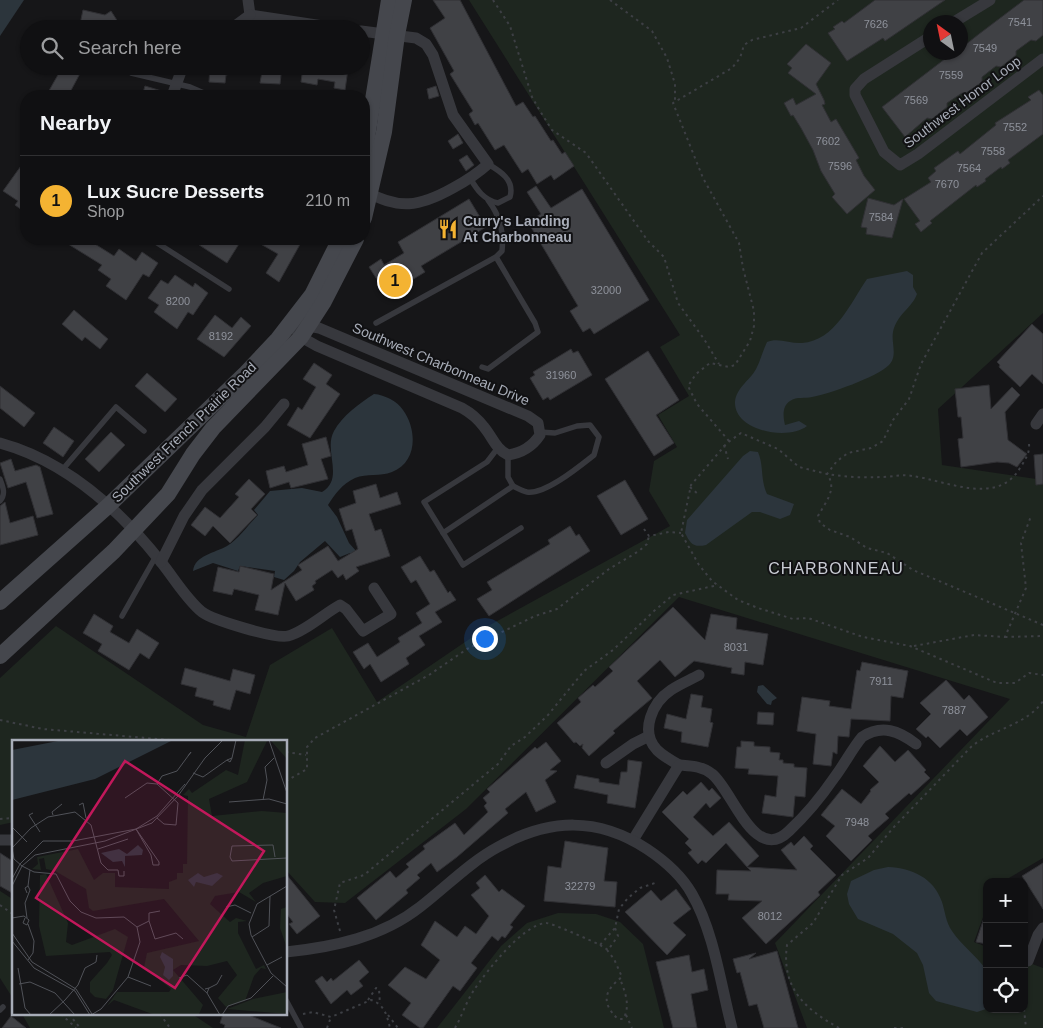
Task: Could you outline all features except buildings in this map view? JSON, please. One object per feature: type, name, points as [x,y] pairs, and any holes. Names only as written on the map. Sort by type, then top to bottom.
[{"type":"street","points":[[248,0],[250,15]]},
{"type":"street","points":[[370,181],[384,132],[390,34],[390,0]]},
{"type":"street","points":[[370,126],[390,34],[404,0]]},
{"type":"street","points":[[965,15],[990,0]]},
{"type":"street","points":[[244,20],[250,15],[283,20]]},
{"type":"street","points":[[370,32],[416,38],[426,44],[433,55],[453,115],[488,164],[470,178],[423,203],[392,202],[370,193]]},
{"type":"street","name":"Southwest Honor Loop","points":[[923,41],[864,79],[855,89],[856,95],[884,152],[900,165],[918,154],[1043,59]]},
{"type":"street","points":[[174,90],[180,75]]},
{"type":"street","name":"Southwest French Prairie Road","points":[[0,602],[108,506],[246,373],[300,328],[312,295],[337,245]]},
{"type":"street","name":"Southwest French Prairie Road","points":[[0,656],[134,532],[168,494],[193,454],[213,428],[300,328],[342,268],[353,245]]},
{"type":"street","points":[[300,328],[317,346],[462,408],[484,425],[502,452],[517,454],[534,444],[540,435],[539,432]]},
{"type":"street","name":"Southwest Charbonneau Drive","points":[[300,328],[528,416],[538,423],[539,432]]},
{"type":"street","points":[[159,559],[184,516],[202,490],[265,427],[284,404]]},
{"type":"street","points":[[1036,424],[1043,414]]},
{"type":"street","points":[[0,443],[35,454],[63,469],[108,506],[159,559],[202,612],[217,620],[277,637],[296,633],[340,604],[346,609],[360,630],[366,630],[390,614],[374,588]]},
{"type":"street","points":[[699,675],[672,689],[657,704],[648,723],[649,736],[656,749],[679,765],[702,768],[713,775],[743,820],[762,837],[771,840],[781,838],[809,810],[834,779],[856,744],[867,734],[882,729],[894,731],[916,744]]},
{"type":"street","points":[[606,763],[633,744],[649,736]]},
{"type":"street","points":[[633,840],[679,765]]},
{"type":"street","points":[[288,952],[318,949],[347,942],[384,929],[418,909],[496,848],[533,831],[575,824],[597,826],[633,840],[675,871],[692,894],[707,932],[732,1028]]},
{"type":"street","points":[[1028,961],[1038,935],[1043,928]]},
{"type":"lane","points":[[139,75],[194,90]]},
{"type":"lane","points":[[488,164],[508,179],[512,190],[510,196],[498,203],[488,200]]},
{"type":"lane","points":[[376,323],[496,257],[502,251],[502,229],[499,217],[488,200],[477,190],[470,178]]},
{"type":"lane","points":[[160,245],[229,289]]},
{"type":"lane","points":[[482,367],[488,369],[538,332],[535,323],[496,257]]},
{"type":"lane","points":[[63,469],[116,407],[144,431]]},
{"type":"lane","points":[[521,528],[463,565],[424,502],[502,452],[508,477],[513,486],[527,492],[538,492],[594,455],[598,447],[599,437],[590,425],[578,426],[555,433],[539,432]]},
{"type":"lane","points":[[0,480],[4,490],[3,498],[0,501]]},
{"type":"lane","points":[[443,533],[513,486]]},
{"type":"lane","points":[[122,616],[159,559]]},
{"type":"lane","points":[[288,1004],[301,1028]]},
{"type":"path","points":[[493,0],[510,26],[527,73],[532,97],[540,111],[552,130],[586,153],[648,241],[664,257],[678,302],[719,364]]},
{"type":"path","points":[[610,0],[652,31],[667,58],[675,84],[676,101],[673,103],[677,115],[703,178],[739,242],[743,268],[754,311],[754,326],[742,356],[735,365],[729,367],[710,363],[696,374],[688,386],[697,404],[729,441]]},
{"type":"path","points":[[676,101],[732,68],[740,58],[744,45],[752,40],[801,28],[838,0]]},
{"type":"path","points":[[827,474],[837,461],[848,452],[872,448],[883,441],[892,420],[909,398],[921,364],[982,253],[1043,196]]},
{"type":"path","points":[[1029,444],[1030,451],[1018,471],[1009,480],[990,488],[964,488],[913,476],[882,477],[827,474],[799,467],[778,449],[741,433],[724,445],[690,487],[681,532],[699,565],[718,586],[738,600],[775,615],[792,619],[808,618],[863,637],[912,647],[997,683],[1015,683],[1029,674],[1043,675]]},
{"type":"path","points":[[724,445],[728,459]]},
{"type":"path","points":[[827,474],[831,479],[832,490],[828,501],[818,516],[820,523],[867,548],[887,553],[913,570],[1043,625]]},
{"type":"path","points":[[690,487],[699,495]]},
{"type":"path","points":[[1005,637],[1014,612],[1026,588],[1021,542],[1031,516]]},
{"type":"path","points":[[288,780],[308,769],[307,746],[315,738],[429,675],[467,649],[535,616],[557,609],[609,569],[639,552],[647,544],[649,536],[644,529]]},
{"type":"path","points":[[649,536],[681,532]]},
{"type":"path","points":[[341,934],[334,910],[340,883],[364,875],[498,764],[511,746],[525,737],[548,716],[584,671],[613,650],[673,596],[718,586]]},
{"type":"path","points":[[912,647],[974,635],[1005,637],[1043,636]]},
{"type":"path","points":[[839,1028],[804,1004],[796,995],[787,970],[787,945],[813,923],[819,909],[842,875],[868,858],[893,828],[971,747],[979,740],[1029,715],[1043,701]]},
{"type":"path","points":[[0,720],[44,729],[169,740]]},
{"type":"path","points":[[288,752],[306,755]]},
{"type":"path","points":[[600,944],[615,928],[619,909],[628,898],[640,888],[658,882]]},
{"type":"path","points":[[0,906],[12,914]]},
{"type":"path","points":[[455,1028],[474,991],[509,947],[534,927],[546,923],[557,925],[572,934],[600,944],[607,950],[621,971],[622,977],[620,979],[627,1000],[626,1015],[632,1028]]},
{"type":"path","points":[[607,950],[616,942],[618,936],[615,928]]},
{"type":"path","points":[[620,979],[609,987],[606,995],[608,1006],[613,1015],[623,1020],[626,1015]]},
{"type":"path","points":[[299,1016],[313,1012],[331,1017],[368,1000],[376,988],[379,989],[380,1005],[398,1028]]},
{"type":"path","points":[[368,1000],[380,1005]]},
{"type":"path","points":[[1024,1013],[1026,1028]]},
{"type":"path","points":[[386,1014],[390,1028]]},
{"type":"path","points":[[64,1016],[78,1028]]},
{"type":"path","points":[[70,1016],[78,1028]]},
{"type":"path","points":[[161,1016],[170,1028]]},
{"type":"path","points":[[327,1028],[331,1017]]},
{"type":"path","points":[[894,1028],[903,1028]]},
{"type":"shaded area","points":[[0,0],[24,0],[0,36]]},
{"type":"shaded area","points":[[469,0],[1043,0],[1043,313],[938,409],[942,465],[1043,480],[1043,858],[1009,878],[983,878],[983,917],[974,942],[983,945],[983,1013],[1028,1013],[1028,962],[1043,968],[1043,1028],[807,1028],[775,943],[1010,699],[679,597],[466,809],[345,903],[315,902],[288,872],[288,740],[12,740],[12,822],[0,825],[0,678],[56,626],[203,725],[246,737],[270,665],[332,628],[377,702],[490,625],[670,526],[649,491],[654,461],[677,447],[658,415],[689,396],[660,347],[680,335]]},
{"type":"shaded area","points":[[907,271],[913,275],[913,287],[917,294],[895,326],[893,332],[893,358],[889,365],[864,380],[841,389],[809,398],[795,399],[787,403],[784,409],[785,425],[799,421],[807,426],[798,430],[788,433],[764,431],[743,420],[737,412],[736,397],[741,387],[755,371],[767,342],[776,340],[798,343],[814,341],[833,328],[841,319],[867,279]]},
{"type":"shaded area","points":[[374,394],[390,399],[403,410],[408,418],[413,435],[411,453],[401,467],[392,472],[350,480],[336,493],[328,505],[337,517],[349,543],[365,561],[363,565],[357,565],[350,553],[340,557],[325,541],[300,562],[284,580],[274,577],[275,571],[240,566],[238,571],[213,563],[193,571],[197,561],[227,546],[239,536],[258,515],[254,510],[270,491],[302,488],[322,492],[329,486],[333,472],[331,439],[334,431],[346,415]]},
{"type":"shaded area","points":[[750,451],[758,452],[763,483],[767,494],[794,504],[790,515],[780,519],[760,512],[752,512],[706,545],[698,546],[692,544],[685,533],[687,520],[743,456]]},
{"type":"shaded area","points":[[763,685],[777,698],[772,701],[771,705],[767,704],[757,692],[758,686]]},
{"type":"shaded area","points":[[888,867],[914,872],[934,887],[942,902],[950,928],[983,966],[983,1010],[977,1012],[936,1001],[929,993],[923,965],[917,953],[893,934],[858,919],[849,904],[847,894],[851,881],[874,870]]},
{"type":"shaded area","points":[[0,891],[12,899],[12,997],[0,978]]},
{"type":"shaded area","points":[[558,913],[596,914],[620,922],[643,944],[664,1028],[437,1028],[501,946],[527,923]]},
{"type":"shaded area","points":[[23,1016],[195,1016],[213,1028],[30,1028]]},
{"type":"place","name":"Curry's Landing At Charbonneau","points":[[448,229]]},
{"type":"place","name":"Lux Sucre Desserts","points":[[395,281]]},
{"type":"district","name":"CHARBONNEAU","points":[[836,568]]}]
